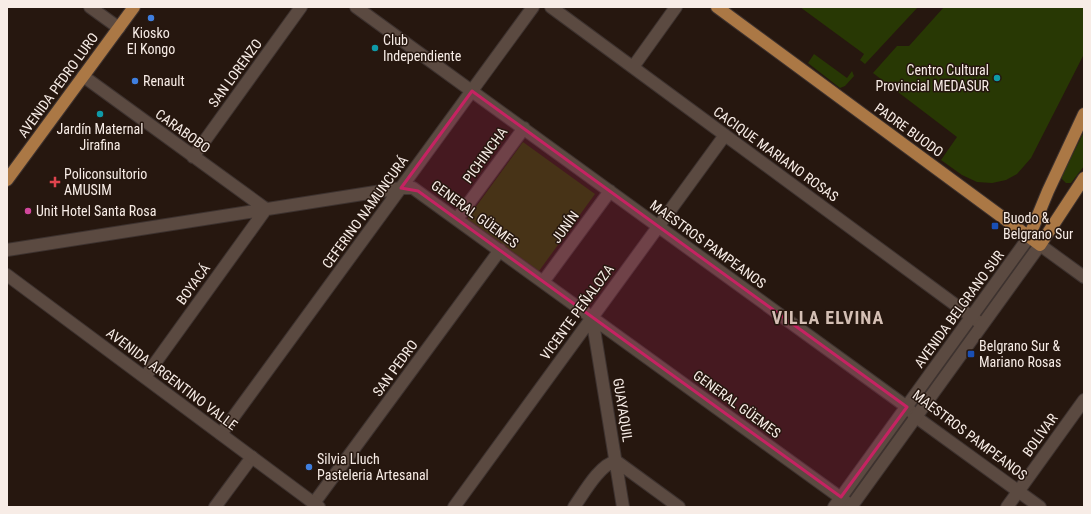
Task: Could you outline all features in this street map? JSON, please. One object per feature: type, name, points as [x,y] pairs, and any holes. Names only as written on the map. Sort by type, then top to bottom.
[{"type":"main road","name":"AVENIDA PEDRO LURO","points":[[7,180],[134,7]]},
{"type":"main road","name":"PADRE BUODO","points":[[717,7],[1040,245]]},
{"type":"main road","name":"AVENIDA BELGRANO SUR","points":[[1030,237],[1048,191],[1084,114]]},
{"type":"main road","name":"AVENIDA BELGRANO SUR","points":[[1040,245],[1084,178]]},
{"type":"street","points":[[90,7],[119,28]]},
{"type":"street","name":"SAN LORENZO","points":[[193,156],[301,7]]},
{"type":"street","name":"MAESTROS PAMPEANOS","points":[[356,7],[907,407],[916,417],[1040,507]]},
{"type":"street","name":"CEFERINO NAMUNCURÁ","points":[[221,434],[533,7]]},
{"type":"street","name":"CACIQUE MARIANO ROSAS","points":[[551,7],[983,325]]},
{"type":"street","points":[[633,67],[676,7]]},
{"type":"street","name":"CARABOBO","points":[[83,76],[266,209]]},
{"type":"street","name":"PICHINCHA","points":[[457,219],[524,128]]},
{"type":"street","name":"VICENTE PEÑALOZA","points":[[454,507],[725,135]]},
{"type":"street","name":"GENERAL GÜEMES","points":[[7,250],[410,187],[418,190],[592,317],[837,502],[851,506]]},
{"type":"street","name":"JUNÍN","points":[[543,282],[610,191]]},
{"type":"street","name":"BOYACÁ","points":[[145,377],[266,209]]},
{"type":"street","name":"AVENIDA BELGRANO SUR","points":[[837,502],[1030,237]]},
{"type":"street","name":"AVENIDA BELGRANO SUR","points":[[851,506],[1040,245]]},
{"type":"street","name":"PADRE BUODO","points":[[1040,245],[1084,278]]},
{"type":"street","name":"SAN PEDRO","points":[[316,505],[500,250]]},
{"type":"street","name":"AVENIDA ARGENTINO VALLE","points":[[7,275],[316,505]]},
{"type":"street","name":"GUAYAQUIL","points":[[592,317],[623,507]]},
{"type":"street","name":"BOLÍVAR","points":[[1007,507],[1084,400]]},
{"type":"street","points":[[215,507],[252,457]]},
{"type":"street","points":[[574,507],[602,469],[610,463],[616,462],[679,507]]},
{"type":"highlighted area","points":[[472,91],[907,407],[841,497],[418,191],[401,188]]},
{"type":"green space","points":[[800,7],[918,7],[865,64],[860,60],[864,54]]},
{"type":"green space","points":[[944,7],[1084,7],[1084,54],[1031,158],[1017,174],[1006,180],[992,183],[977,182],[962,175],[941,160],[957,137],[873,73],[897,46],[909,46]]},
{"type":"green space","points":[[814,54],[847,78],[852,71],[854,76],[845,86],[840,88],[808,63]]},
{"type":"green space","points":[[1084,132],[1084,166],[1071,183],[1066,183],[1062,179],[1062,175]]},
{"type":"green space","points":[[523,142],[595,194],[539,271],[467,219]]},
{"type":"place","name":"Kiosko El Kongo","points":[[151,18]]},
{"type":"place","name":"Club Independiente","points":[[375,48]]},
{"type":"place","name":"Centro Cultural Provincial MEDASUR","points":[[997,78]]},
{"type":"place","name":"Renault","points":[[135,81]]},
{"type":"place","name":"Jardín Maternal Jirafina","points":[[100,114]]},
{"type":"place","name":"Policonsultorio AMUSIM","points":[[55,182]]},
{"type":"place","name":"Unit Hotel Santa Rosa","points":[[28,211]]},
{"type":"place","name":"Buodo & Belgrano Sur","points":[[995,226]]},
{"type":"place","name":"Belgrano Sur & Mariano Rosas","points":[[971,354]]},
{"type":"place","name":"Silvia Lluch Pasteleria Artesanal","points":[[309,467]]},
{"type":"district","name":"VILLA ELVINA","points":[[828,317]]}]
